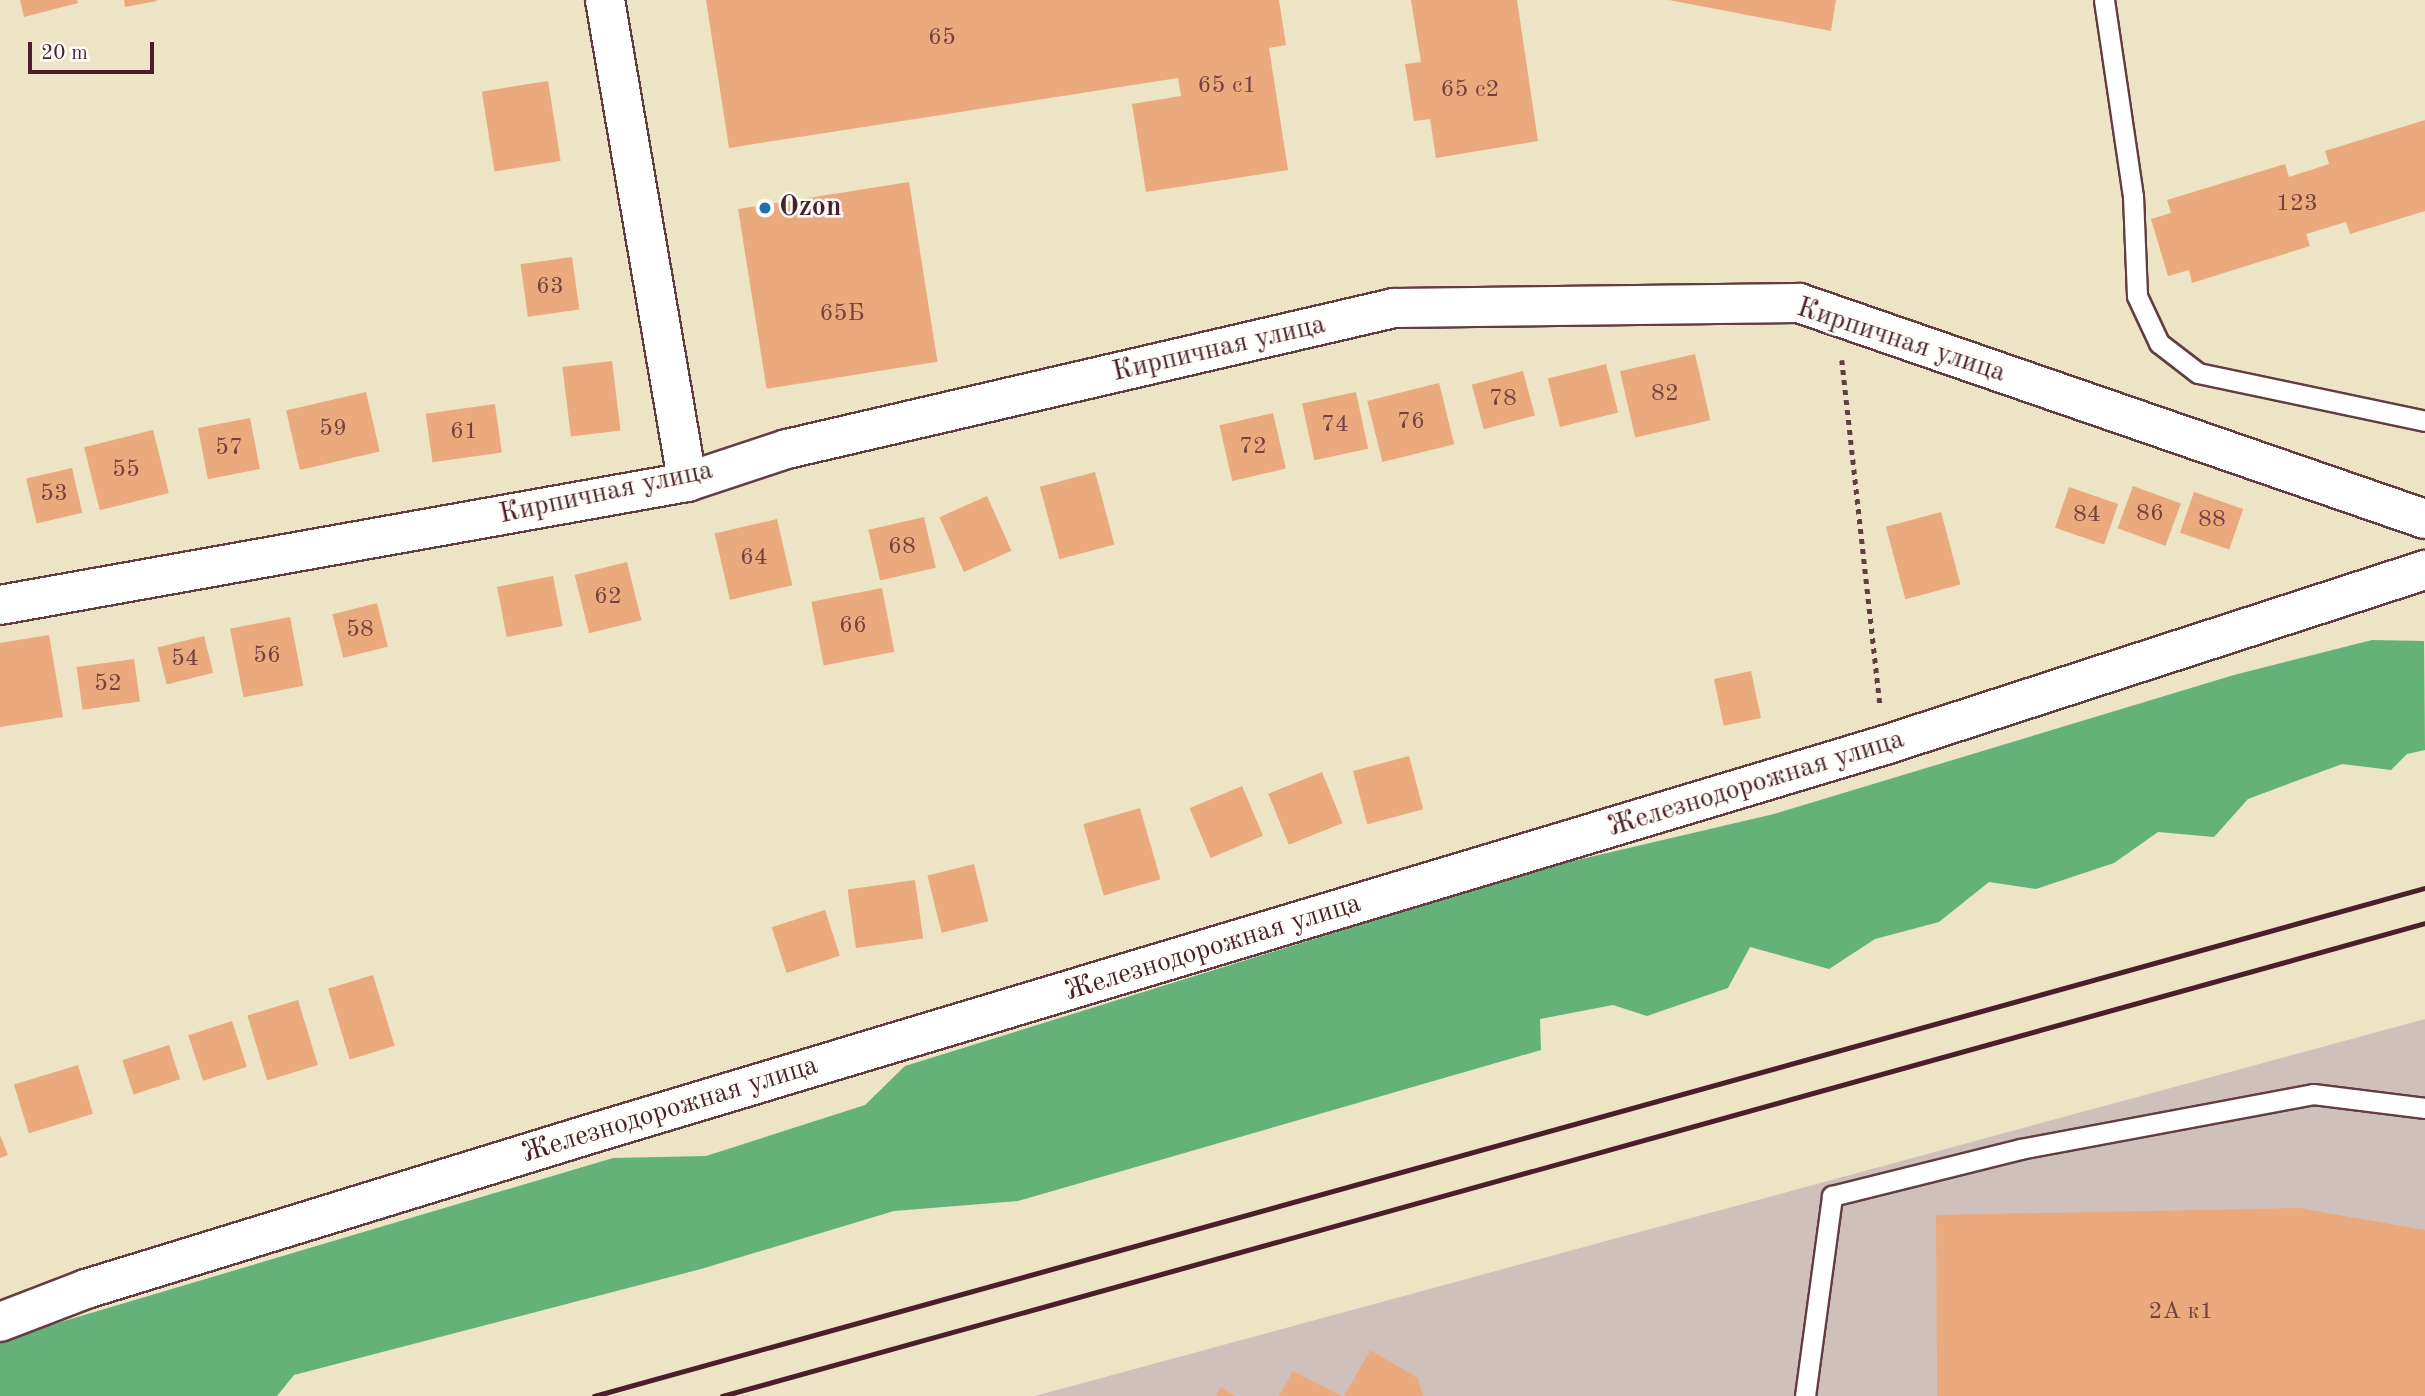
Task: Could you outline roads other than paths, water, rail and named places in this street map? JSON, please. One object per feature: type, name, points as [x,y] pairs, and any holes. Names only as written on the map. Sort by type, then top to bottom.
[{"type":"street","points":[[605,0],[687,482]]},
{"type":"street","name":"Кирпичная улица","points":[[0,605],[687,482],[787,449],[1394,308],[1799,303],[2425,519]]},
{"type":"street","name":"Железнодорожная улица","points":[[0,1322],[86,1289],[566,1141],[1885,745],[2425,570]]},
{"type":"lane","points":[[2104,0],[2133,196],[2137,296],[2159,342],[2197,373],[2425,421]]},
{"type":"lane","points":[[1805,1396],[1832,1196],[2020,1149],[2313,1094],[2425,1108]]},
{"type":"railway","points":[[594,1396],[2425,888]]},
{"type":"railway","points":[[722,1396],[2425,923]]},
{"type":"place","name":"Ozon","points":[[765,208]]}]
